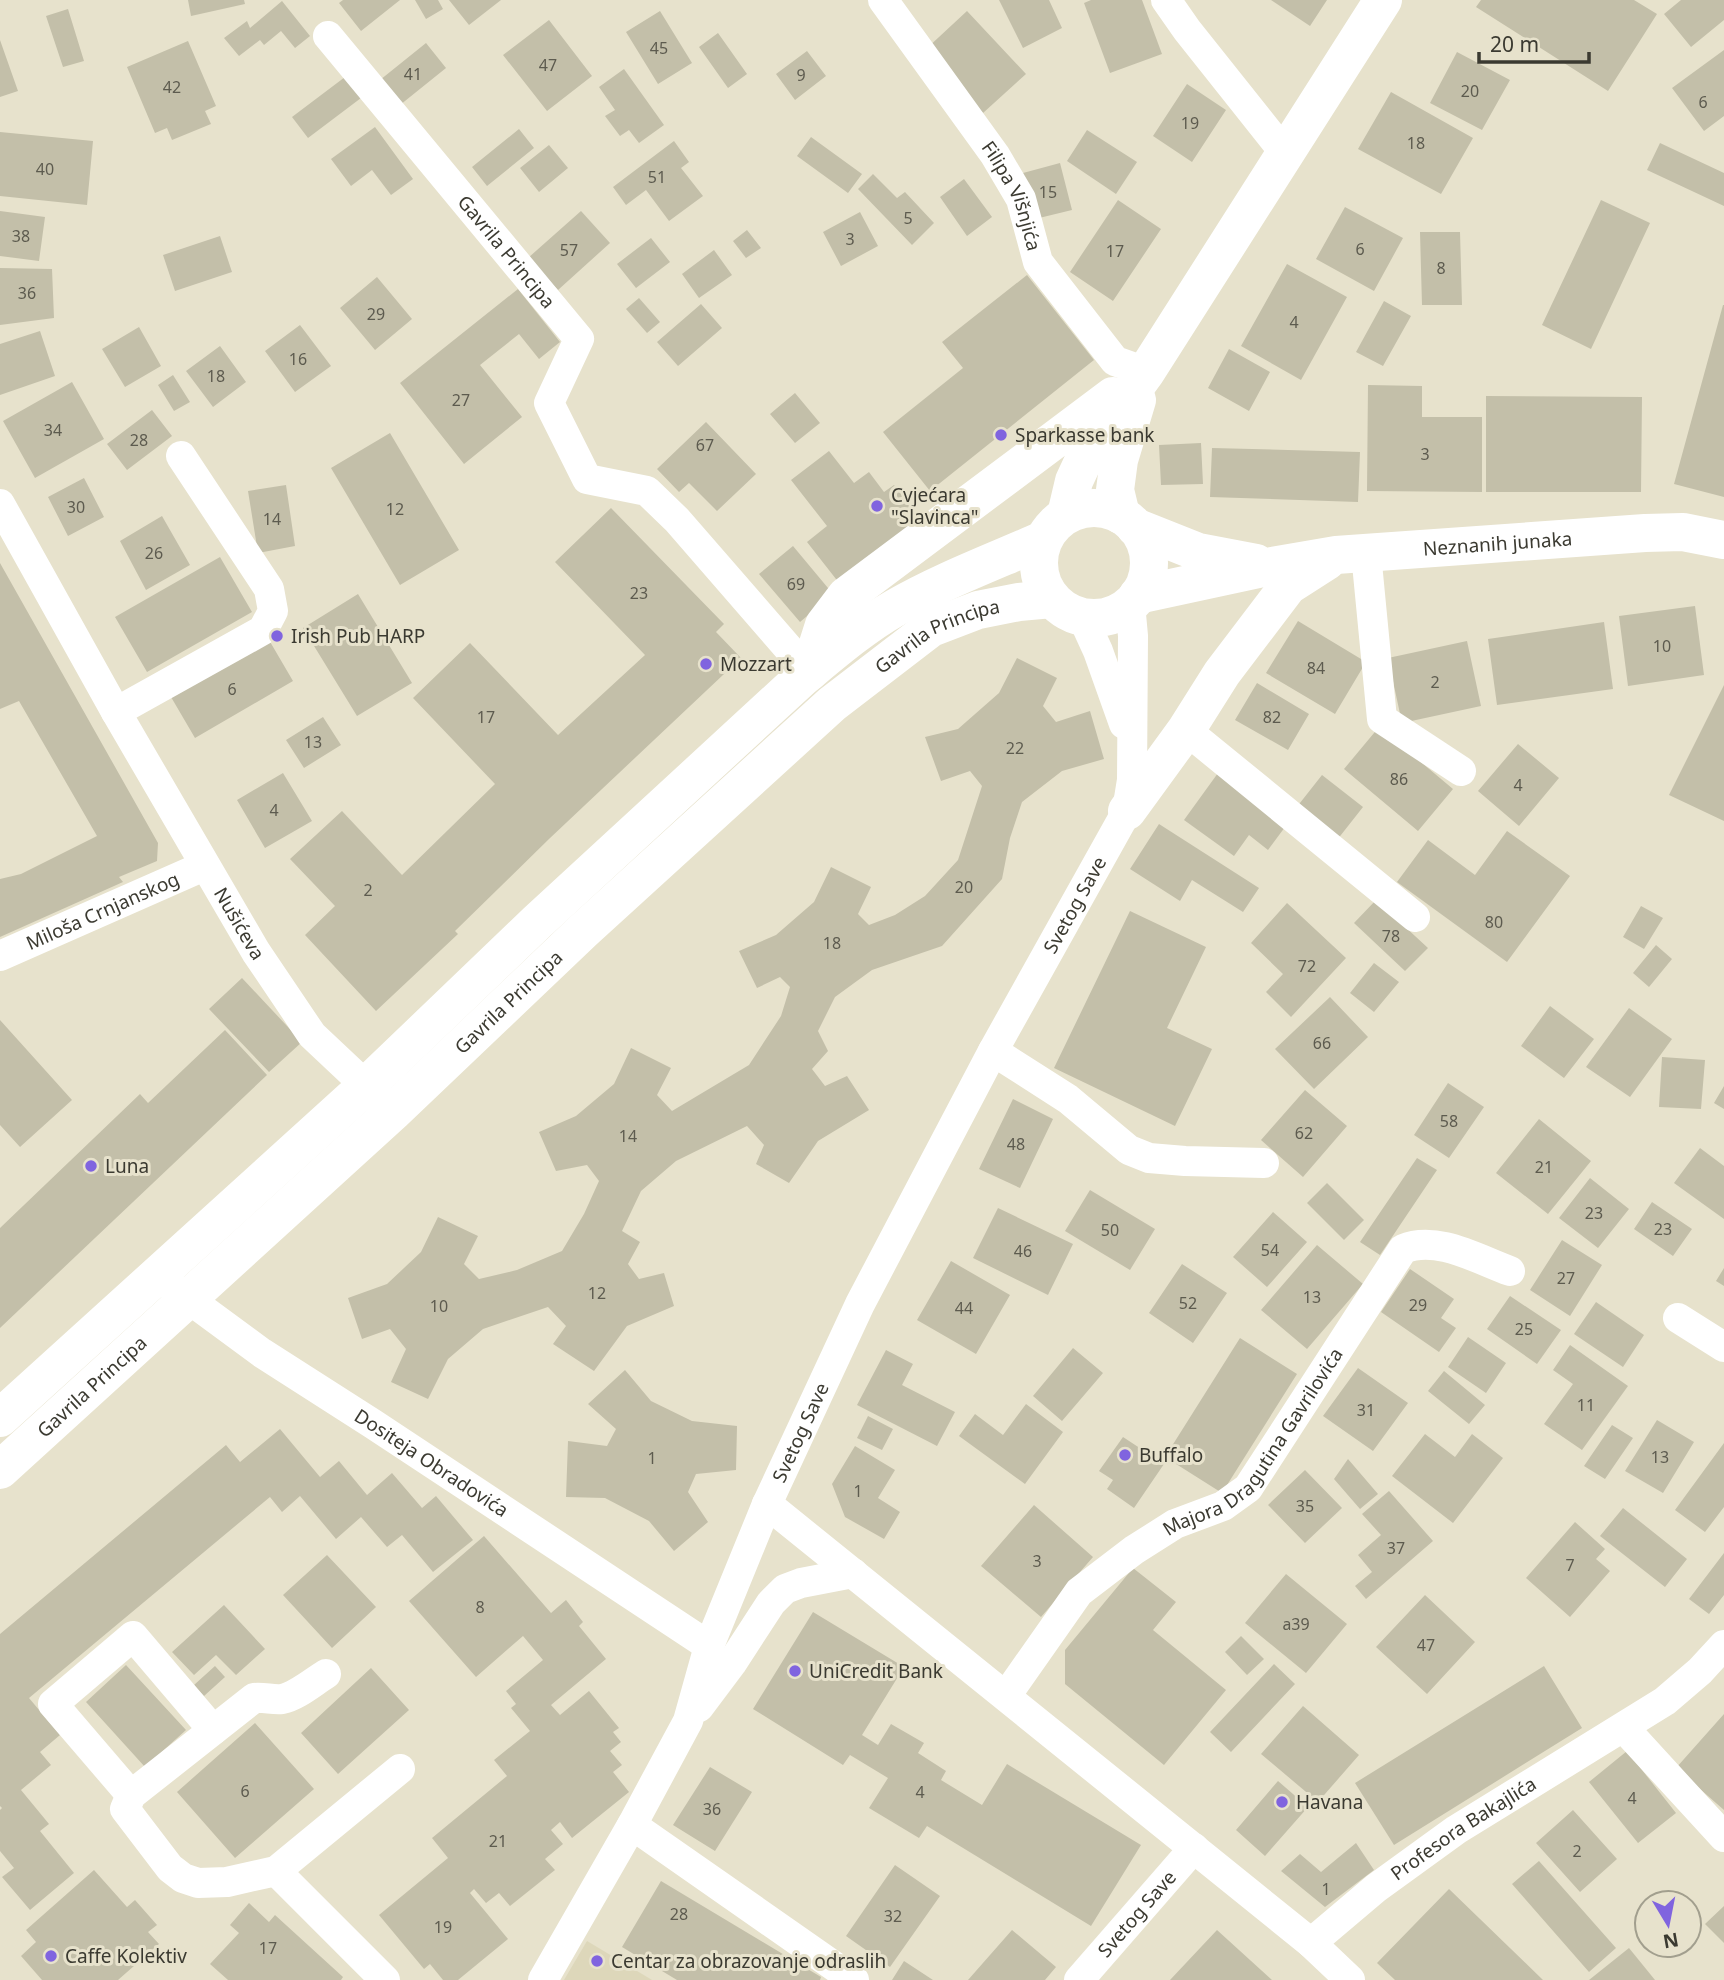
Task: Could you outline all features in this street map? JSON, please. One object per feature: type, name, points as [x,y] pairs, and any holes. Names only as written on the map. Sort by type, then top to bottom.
[{"type":"main road","points":[[1146,372],[1119,460],[1115,490],[1128,521],[1145,542],[1149,560],[1146,579],[1134,600],[1119,612],[1095,618],[1067,608],[1044,586],[1039,571],[1039,555],[1055,528],[1087,453],[1146,372],[1284,152],[1384,0]]},
{"type":"main road","points":[[809,672],[824,625],[846,596],[1146,372]]},
{"type":"main road","points":[[1055,528],[1084,508],[1103,509],[1198,552],[1272,566]]},
{"type":"main road","name":"Gavrila Principa","points":[[0,1418],[366,1086],[537,922],[809,672],[892,609],[1055,528]]},
{"type":"main road","name":"Neznanih junaka","points":[[1134,600],[1272,566],[1351,554],[1645,533],[1683,532],[1724,540]]},
{"type":"main road","points":[[1127,811],[1186,730],[1222,673],[1288,586],[1351,554]]},
{"type":"main road","name":"Gavrila Principa","points":[[0,1470],[393,1112],[583,931],[832,704],[931,628],[978,610],[1019,602],[1067,608]]},
{"type":"street","name":"Filipa Višnjića","points":[[883,0],[995,155],[1021,199],[1038,262],[1115,361],[1146,372]]},
{"type":"street","points":[[1166,0],[1284,152]]},
{"type":"street","name":"Gavrila Principa","points":[[328,36],[579,339],[549,403],[587,480],[647,491],[677,520],[809,672]]},
{"type":"street","points":[[116,712],[263,630],[273,611],[269,589],[181,456]]},
{"type":"street","name":"Nušićeva","points":[[0,504],[116,712],[256,952],[312,1035],[393,1112]]},
{"type":"street","points":[[1351,554],[1382,719],[1461,771]]},
{"type":"street","name":"Svetog Save","points":[[543,1980],[688,1721],[709,1646],[767,1504],[860,1304],[993,1051],[1127,811],[1132,780],[1134,600]]},
{"type":"street","points":[[1067,608],[1116,699],[1132,751]]},
{"type":"street","points":[[1186,730],[1415,917]]},
{"type":"street","name":"Miloša Crnjanskog","points":[[0,956],[204,866]]},
{"type":"street","points":[[993,1051],[1068,1099],[1129,1150],[1149,1158],[1264,1163]]},
{"type":"street","name":"Majora Dragutina Gavrilovića","points":[[1006,1696],[1079,1592],[1134,1550],[1175,1524],[1223,1506],[1248,1488],[1403,1249],[1416,1244],[1437,1245],[1510,1271]]},
{"type":"street","name":"Dositeja Obradovića","points":[[158,1274],[187,1299],[261,1353],[709,1646]]},
{"type":"street","points":[[1678,1318],[1724,1347]]},
{"type":"street","points":[[767,1504],[1195,1848],[1311,1943],[1350,1980]]},
{"type":"street","points":[[688,1721],[738,1655],[771,1603],[785,1589],[801,1583],[853,1573]]},
{"type":"street","points":[[131,1795],[53,1704],[133,1636],[213,1730]]},
{"type":"street","name":"Profesora Bakajlića","points":[[1311,1943],[1376,1888],[1456,1830],[1665,1701],[1700,1671],[1724,1645]]},
{"type":"street","points":[[326,1674],[289,1696],[280,1699],[254,1698],[131,1795],[125,1809],[170,1868],[183,1878],[198,1883],[227,1882],[276,1871],[400,1769]]},
{"type":"street","points":[[1624,1728],[1724,1836]]},
{"type":"street","points":[[632,1825],[854,1980]]},
{"type":"street","name":"Svetog Save","points":[[1079,1980],[1195,1848]]},
{"type":"street","points":[[276,1871],[385,1980]]},
{"type":"shaded area","name":"Centar za obrazovanje odraslih","points":[[587,1941],[652,1980],[564,1980]]},
{"type":"building","points":[[188,0],[244,0],[245,4],[191,16]]},
{"type":"building","points":[[343,0],[400,0],[361,31],[339,3]]},
{"type":"building","points":[[415,0],[438,0],[443,9],[426,19]]},
{"type":"building","points":[[449,0],[501,0],[469,25]]},
{"type":"building","points":[[999,0],[1049,0],[1062,28],[1023,48]]},
{"type":"building","points":[[1091,0],[1142,0],[1162,54],[1110,73],[1084,3]]},
{"type":"building","points":[[1271,0],[1327,0],[1310,26]]},
{"type":"building","points":[[1481,0],[1634,0],[1657,14],[1608,91],[1476,7]]},
{"type":"building","points":[[1681,0],[1724,0],[1724,20],[1691,47],[1664,14]]},
{"type":"building","points":[[282,1],[310,36],[295,48],[281,31],[264,45],[260,40],[239,56],[224,38],[247,21],[250,28]]},
{"type":"building","points":[[68,9],[84,61],[63,67],[46,16]]},
{"type":"building","points":[[660,11],[692,63],[658,84],[626,32]]},
{"type":"building","points":[[967,11],[1026,74],[983,113],[925,50]]},
{"type":"building","points":[[549,20],[592,76],[547,111],[503,55]]},
{"type":"building","points":[[718,33],[747,74],[728,88],[699,47]]},
{"type":"building","points":[[0,40],[18,91],[0,97]]},
{"type":"building","points":[[188,41],[216,106],[205,111],[211,124],[172,140],[167,128],[155,133],[127,67]]},
{"type":"building","points":[[426,43],[446,68],[400,105],[380,80]]},
{"type":"building","points":[[1724,50],[1724,116],[1704,131],[1672,88]]},
{"type":"building","points":[[807,51],[826,76],[795,100],[776,74]]},
{"type":"building","points":[[1457,52],[1510,80],[1482,130],[1430,103]]},
{"type":"building","points":[[624,69],[664,125],[639,143],[629,130],[620,136],[605,116],[615,110],[599,87]]},
{"type":"building","points":[[345,77],[361,98],[308,138],[292,117]]},
{"type":"building","points":[[1187,84],[1226,110],[1192,162],[1153,136]]},
{"type":"building","points":[[1391,92],[1473,138],[1441,194],[1358,149]]},
{"type":"building","points":[[375,127],[413,179],[391,195],[372,170],[351,186],[331,159]]},
{"type":"building","points":[[519,129],[534,148],[487,186],[472,167]]},
{"type":"building","points":[[1087,130],[1137,162],[1116,194],[1067,161]]},
{"type":"building","points":[[0,132],[93,141],[87,205],[0,196]]},
{"type":"building","points":[[811,137],[862,174],[848,193],[797,156]]},
{"type":"building","points":[[674,141],[689,162],[681,168],[703,196],[669,221],[646,190],[626,205],[613,187]]},
{"type":"building","points":[[1660,143],[1724,173],[1724,206],[1647,170]]},
{"type":"building","points":[[549,145],[568,168],[539,192],[520,168]]},
{"type":"building","points":[[1060,163],[1072,210],[1035,219],[1023,173]]},
{"type":"building","points":[[873,174],[897,198],[905,192],[934,223],[912,245],[858,189]]},
{"type":"building","points":[[964,179],[992,217],[967,236],[940,197]]},
{"type":"building","points":[[1118,200],[1161,229],[1113,301],[1070,272]]},
{"type":"building","points":[[1601,200],[1650,223],[1591,349],[1542,325]]},
{"type":"building","points":[[1345,207],[1403,238],[1374,291],[1316,259]]},
{"type":"building","points":[[0,211],[45,217],[39,261],[0,256]]},
{"type":"building","points":[[581,211],[610,243],[558,290],[528,258]]},
{"type":"building","points":[[860,212],[878,246],[841,266],[823,232]]},
{"type":"building","points":[[747,230],[761,248],[746,258],[733,241]]},
{"type":"building","points":[[1420,232],[1460,232],[1462,305],[1422,305]]},
{"type":"building","points":[[220,236],[232,272],[175,291],[163,255]]},
{"type":"building","points":[[651,238],[670,262],[636,288],[617,264]]},
{"type":"building","points":[[714,250],[732,275],[699,298],[682,274]]},
{"type":"building","points":[[1287,264],[1347,297],[1301,380],[1241,346]]},
{"type":"building","points":[[0,268],[52,269],[54,318],[0,325]]},
{"type":"building","points":[[1027,275],[1094,360],[930,491],[883,432],[963,368],[942,342]]},
{"type":"building","points":[[377,277],[412,319],[375,350],[340,308]]},
{"type":"building","points":[[518,289],[560,342],[539,359],[519,334],[480,365],[522,417],[464,464],[400,383]]},
{"type":"building","points":[[639,298],[660,322],[647,333],[626,309]]},
{"type":"building","points":[[1384,301],[1411,316],[1383,366],[1356,352]]},
{"type":"building","points":[[701,304],[722,328],[678,366],[657,342]]},
{"type":"building","points":[[1724,305],[1724,497],[1674,484]]},
{"type":"building","points":[[300,325],[331,366],[295,392],[265,351]]},
{"type":"building","points":[[139,327],[161,366],[125,387],[102,349]]},
{"type":"building","points":[[40,331],[55,376],[0,395],[0,344]]},
{"type":"building","points":[[220,346],[246,382],[213,407],[186,371]]},
{"type":"building","points":[[1229,349],[1270,372],[1249,411],[1208,388]]},
{"type":"building","points":[[173,375],[190,402],[174,411],[158,385]]},
{"type":"building","points":[[72,382],[104,439],[35,478],[3,421]]},
{"type":"building","points":[[1368,385],[1422,386],[1422,417],[1482,417],[1482,492],[1367,491]]},
{"type":"building","points":[[795,393],[820,423],[795,443],[770,414]]},
{"type":"building","points":[[1486,396],[1642,397],[1641,492],[1486,492]]},
{"type":"building","points":[[152,410],[172,436],[127,470],[107,444]]},
{"type":"building","points":[[706,422],[756,474],[717,511],[689,483],[679,492],[657,469]]},
{"type":"building","points":[[390,433],[459,550],[400,585],[331,468]]},
{"type":"building","points":[[1201,443],[1203,484],[1161,485],[1159,445]]},
{"type":"building","points":[[1212,448],[1360,452],[1358,502],[1210,497]]},
{"type":"building","points":[[829,451],[854,483],[869,472],[884,492],[894,485],[925,524],[843,588],[807,542],[827,526],[791,480]]},
{"type":"building","points":[[84,478],[104,517],[68,536],[48,497]]},
{"type":"building","points":[[286,485],[295,546],[258,553],[248,491]]},
{"type":"building","points":[[611,508],[724,624],[716,632],[741,658],[549,839],[455,931],[458,934],[376,1011],[305,935],[335,906],[290,859],[342,811],[402,875],[495,784],[413,698],[470,643],[558,735],[645,655],[555,562]]},
{"type":"building","points":[[162,516],[190,565],[146,590],[120,541]]},
{"type":"building","points":[[793,546],[833,594],[800,622],[759,574]]},
{"type":"building","points":[[220,557],[252,612],[147,672],[115,617]]},
{"type":"building","points":[[0,563],[158,843],[157,861],[119,877],[123,882],[0,937],[0,879],[21,874],[97,836],[19,701],[0,709]]},
{"type":"building","points":[[358,594],[412,683],[357,716],[303,628]]},
{"type":"building","points":[[1695,606],[1704,675],[1628,686],[1619,616]]},
{"type":"building","points":[[1298,621],[1366,662],[1335,714],[1266,673]]},
{"type":"building","points":[[1604,622],[1613,689],[1497,705],[1488,639]]},
{"type":"building","points":[[269,640],[293,681],[195,738],[171,697]]},
{"type":"building","points":[[1467,641],[1481,706],[1402,723],[1388,658]]},
{"type":"building","points":[[1017,658],[1057,678],[1043,706],[1056,722],[1090,711],[1104,759],[1062,771],[1022,802],[1010,838],[1002,879],[942,946],[872,970],[835,997],[818,1031],[828,1051],[812,1069],[825,1086],[847,1076],[869,1110],[818,1141],[789,1183],[756,1164],[764,1145],[747,1126],[676,1161],[641,1191],[622,1231],[640,1242],[628,1264],[639,1279],[664,1273],[674,1306],[627,1326],[594,1371],[553,1344],[566,1326],[548,1307],[483,1329],[448,1359],[428,1399],[391,1382],[406,1349],[390,1329],[362,1339],[348,1298],[387,1284],[421,1252],[438,1217],[478,1236],[464,1264],[479,1279],[517,1270],[562,1251],[584,1214],[599,1181],[587,1165],[556,1171],[539,1132],[576,1116],[614,1084],[631,1048],[671,1068],[657,1095],[672,1111],[749,1065],[781,1016],[790,987],[780,977],[757,988],[739,951],[776,935],[814,902],[831,867],[871,887],[858,914],[869,925],[895,915],[925,896],[958,860],[982,786],[970,771],[941,781],[925,737],[958,729],[999,693]]},
{"type":"building","points":[[1257,683],[1309,714],[1288,750],[1235,720]]},
{"type":"building","points":[[1724,685],[1724,821],[1669,795]]},
{"type":"building","points":[[323,717],[341,745],[304,768],[286,740]]},
{"type":"building","points":[[1379,727],[1453,789],[1418,831],[1344,769]]},
{"type":"building","points":[[1518,744],[1559,778],[1519,826],[1478,791]]},
{"type":"building","points":[[283,773],[312,821],[265,848],[237,800]]},
{"type":"building","points":[[1218,773],[1288,823],[1268,850],[1249,835],[1234,856],[1184,820]]},
{"type":"building","points":[[1322,775],[1363,807],[1337,840],[1296,808]]},
{"type":"building","points":[[1159,824],[1259,888],[1243,912],[1192,880],[1180,901],[1130,869]]},
{"type":"building","points":[[1507,831],[1570,876],[1507,962],[1397,882],[1428,840],[1475,875]]},
{"type":"building","points":[[1376,900],[1428,948],[1405,971],[1354,923]]},
{"type":"building","points":[[1287,903],[1346,958],[1291,1017],[1266,992],[1283,974],[1251,943]]},
{"type":"building","points":[[1641,906],[1663,918],[1644,949],[1623,937]]},
{"type":"building","points":[[1130,911],[1206,947],[1167,1028],[1212,1049],[1175,1126],[1054,1068]]},
{"type":"building","points":[[1656,945],[1672,959],[1649,987],[1633,973]]},
{"type":"building","points":[[1374,963],[1399,982],[1374,1012],[1350,993]]},
{"type":"building","points":[[242,978],[302,1042],[269,1072],[209,1009]]},
{"type":"building","points":[[1330,997],[1368,1037],[1314,1089],[1275,1049]]},
{"type":"building","points":[[1550,1006],[1594,1039],[1564,1078],[1521,1046]]},
{"type":"building","points":[[1629,1008],[1672,1039],[1630,1097],[1586,1067]]},
{"type":"building","points":[[0,1020],[72,1100],[20,1147],[0,1125]]},
{"type":"building","points":[[225,1030],[267,1075],[0,1328],[0,1228],[140,1094],[148,1103]]},
{"type":"building","points":[[1662,1057],[1705,1060],[1701,1109],[1659,1107]]},
{"type":"building","points":[[1448,1083],[1484,1107],[1449,1158],[1414,1135]]},
{"type":"building","points":[[1724,1086],[1724,1109],[1714,1103]]},
{"type":"building","points":[[1305,1090],[1347,1126],[1303,1177],[1261,1140]]},
{"type":"building","points":[[1013,1099],[1053,1119],[1020,1188],[979,1169]]},
{"type":"building","points":[[1539,1119],[1591,1161],[1548,1214],[1496,1173]]},
{"type":"building","points":[[1700,1148],[1724,1166],[1724,1219],[1674,1183]]},
{"type":"building","points":[[1417,1158],[1437,1170],[1380,1255],[1360,1242]]},
{"type":"building","points":[[1590,1178],[1629,1209],[1598,1248],[1559,1218]]},
{"type":"building","points":[[1327,1183],[1364,1220],[1344,1240],[1307,1203]]},
{"type":"building","points":[[1090,1190],[1155,1229],[1130,1270],[1065,1231]]},
{"type":"building","points":[[1652,1202],[1692,1229],[1673,1256],[1634,1229]]},
{"type":"building","points":[[998,1208],[1073,1244],[1048,1295],[973,1258]]},
{"type":"building","points":[[1273,1212],[1307,1242],[1267,1287],[1233,1257]]},
{"type":"building","points":[[1562,1240],[1602,1265],[1570,1316],[1530,1290]]},
{"type":"building","points":[[1317,1245],[1363,1284],[1307,1349],[1261,1310]]},
{"type":"building","points":[[951,1261],[1010,1295],[976,1354],[917,1320]]},
{"type":"building","points":[[1182,1264],[1227,1293],[1193,1343],[1149,1313]]},
{"type":"building","points":[[1724,1268],[1724,1286],[1716,1281]]},
{"type":"building","points":[[1410,1269],[1454,1299],[1441,1318],[1456,1328],[1439,1352],[1381,1312]]},
{"type":"building","points":[[1510,1296],[1561,1330],[1537,1364],[1487,1329]]},
{"type":"building","points":[[1596,1302],[1644,1335],[1623,1367],[1574,1334]]},
{"type":"building","points":[[1468,1337],[1506,1363],[1486,1393],[1448,1367]]},
{"type":"building","points":[[1240,1338],[1297,1374],[1222,1493],[1165,1457]]},
{"type":"building","points":[[1570,1345],[1628,1386],[1582,1450],[1544,1424],[1573,1384],[1553,1370]]},
{"type":"building","points":[[1073,1348],[1103,1373],[1062,1421],[1033,1396]]},
{"type":"building","points":[[886,1350],[913,1364],[902,1385],[955,1412],[937,1446],[857,1405]]},
{"type":"building","points":[[1358,1368],[1408,1403],[1373,1451],[1323,1416]]},
{"type":"building","points":[[625,1370],[651,1401],[692,1421],[737,1426],[736,1470],[696,1474],[688,1492],[708,1522],[674,1551],[649,1521],[605,1498],[566,1497],[568,1441],[607,1446],[616,1429],[588,1404]]},
{"type":"building","points":[[1444,1371],[1485,1405],[1469,1424],[1428,1391]]},
{"type":"building","points":[[1026,1404],[1063,1432],[1025,1484],[959,1436],[975,1414],[1003,1435]]},
{"type":"building","points":[[868,1416],[893,1429],[882,1450],[857,1438]]},
{"type":"building","points":[[1657,1420],[1694,1442],[1663,1493],[1625,1471]]},
{"type":"building","points":[[1612,1425],[1633,1438],[1605,1479],[1584,1466]]},
{"type":"building","points":[[280,1429],[320,1477],[339,1461],[367,1495],[392,1473],[422,1508],[436,1496],[473,1540],[433,1572],[402,1535],[387,1547],[361,1517],[336,1539],[300,1496],[282,1512],[270,1497],[29,1698],[60,1735],[40,1752],[51,1765],[21,1790],[49,1824],[40,1831],[74,1873],[30,1910],[2,1877],[14,1868],[0,1851],[0,1634],[226,1445],[240,1462]]},
{"type":"building","points":[[1425,1434],[1455,1457],[1472,1434],[1503,1458],[1453,1523],[1392,1476]]},
{"type":"building","points":[[1123,1437],[1164,1464],[1134,1508],[1107,1489],[1113,1480],[1099,1471]]},
{"type":"building","points":[[1724,1443],[1724,1507],[1705,1532],[1675,1510]]},
{"type":"building","points":[[855,1446],[895,1470],[878,1498],[900,1512],[884,1539],[845,1517],[832,1484]]},
{"type":"building","points":[[1348,1459],[1378,1494],[1360,1509],[1334,1479]]},
{"type":"building","points":[[1305,1470],[1342,1508],[1305,1543],[1268,1505]]},
{"type":"building","points":[[1389,1491],[1433,1541],[1366,1599],[1355,1586],[1372,1572],[1358,1555],[1381,1535],[1362,1514]]},
{"type":"building","points":[[1034,1505],[1093,1557],[1041,1617],[981,1566]]},
{"type":"building","points":[[1623,1508],[1687,1559],[1665,1587],[1600,1536]]},
{"type":"building","points":[[1575,1522],[1605,1549],[1596,1559],[1610,1571],[1570,1617],[1526,1578]]},
{"type":"building","points":[[484,1536],[551,1613],[566,1600],[583,1622],[579,1626],[606,1659],[551,1705],[560,1715],[589,1691],[619,1728],[613,1732],[621,1742],[610,1751],[622,1765],[613,1772],[629,1792],[572,1838],[560,1822],[551,1830],[563,1844],[545,1859],[555,1870],[510,1906],[499,1893],[486,1903],[474,1889],[470,1893],[508,1939],[458,1980],[443,1980],[430,1964],[424,1969],[379,1915],[448,1858],[432,1838],[507,1776],[494,1760],[530,1731],[511,1708],[516,1704],[506,1691],[543,1660],[523,1636],[476,1677],[409,1601]]},
{"type":"building","points":[[1724,1553],[1724,1595],[1709,1614],[1689,1599]]},
{"type":"building","points":[[327,1555],[376,1607],[332,1648],[283,1595]]},
{"type":"building","points":[[1133,1568],[1176,1602],[1153,1630],[1226,1690],[1164,1765],[1065,1684],[1065,1650]]},
{"type":"building","points":[[1286,1574],[1347,1624],[1306,1673],[1245,1623]]},
{"type":"building","points":[[1425,1595],[1475,1642],[1427,1694],[1376,1647]]},
{"type":"building","points":[[224,1605],[265,1649],[236,1675],[216,1655],[194,1675],[172,1652]]},
{"type":"building","points":[[813,1612],[904,1667],[862,1735],[878,1745],[891,1724],[924,1743],[918,1753],[946,1771],[941,1780],[982,1805],[1007,1764],[1141,1845],[1091,1926],[927,1826],[919,1838],[869,1808],[888,1778],[850,1755],[843,1765],[753,1709]]},
{"type":"building","points":[[1241,1636],[1264,1659],[1247,1675],[1225,1652]]},
{"type":"building","points":[[1274,1664],[1295,1684],[1231,1752],[1210,1732]]},
{"type":"building","points":[[126,1665],[186,1730],[145,1767],[86,1702]]},
{"type":"building","points":[[215,1666],[225,1677],[204,1696],[194,1685]]},
{"type":"building","points":[[1544,1666],[1582,1728],[1394,1845],[1355,1783]]},
{"type":"building","points":[[371,1668],[409,1710],[338,1774],[301,1733]]},
{"type":"building","points":[[1303,1706],[1359,1755],[1318,1802],[1261,1754]]},
{"type":"building","points":[[1724,1714],[1724,1810],[1676,1768]]},
{"type":"building","points":[[255,1723],[314,1789],[235,1858],[177,1792]]},
{"type":"building","points":[[1627,1751],[1676,1813],[1638,1843],[1589,1782]]},
{"type":"building","points":[[710,1767],[752,1792],[715,1851],[673,1825]]},
{"type":"building","points":[[1278,1781],[1308,1807],[1265,1856],[1236,1830]]},
{"type":"building","points":[[1573,1810],[1617,1859],[1580,1892],[1536,1843]]},
{"type":"building","points":[[1356,1843],[1374,1870],[1325,1907],[1281,1871],[1300,1854],[1321,1872]]},
{"type":"building","points":[[1539,1861],[1616,1948],[1589,1972],[1512,1884]]},
{"type":"building","points":[[895,1865],[940,1896],[890,1967],[846,1936]]},
{"type":"building","points":[[94,1870],[127,1907],[135,1900],[157,1925],[148,1932],[159,1944],[118,1980],[42,1980],[21,1956],[36,1942],[26,1930]]},
{"type":"building","points":[[661,1881],[821,1977],[820,1980],[677,1980],[622,1947]]},
{"type":"building","points":[[1449,1889],[1543,1980],[1395,1980],[1377,1963]]},
{"type":"building","points":[[249,1903],[269,1922],[275,1915],[343,1977],[341,1980],[228,1980],[210,1964],[239,1933],[230,1925]]},
{"type":"building","points":[[1724,1906],[1724,1943],[1705,1924]]},
{"type":"building","points":[[1012,1930],[1056,1967],[1045,1980],[968,1980]]},
{"type":"building","points":[[1217,1930],[1272,1980],[1170,1980]]},
{"type":"building","points":[[1629,1948],[1633,1959],[1638,1959],[1655,1980],[1589,1980]]},
{"type":"building","points":[[904,1961],[933,1980],[892,1980]]},
{"type":"place","name":"Sparkasse bank","points":[[1001,435]]},
{"type":"place","name":"Cvjećara \"Slavinca\"","points":[[877,506]]},
{"type":"place","name":"Irish Pub HARP","points":[[277,636]]},
{"type":"place","name":"Mozzart","points":[[706,664]]},
{"type":"place","name":"Luna","points":[[91,1166]]},
{"type":"place","name":"Buffalo","points":[[1125,1455]]},
{"type":"place","name":"UniCredit Bank","points":[[795,1671]]},
{"type":"place","name":"Havana","points":[[1282,1802]]},
{"type":"place","name":"Caffe Kolektiv","points":[[51,1956]]},
{"type":"place","name":"Centar za obrazovanje odraslih","points":[[597,1961]]}]
